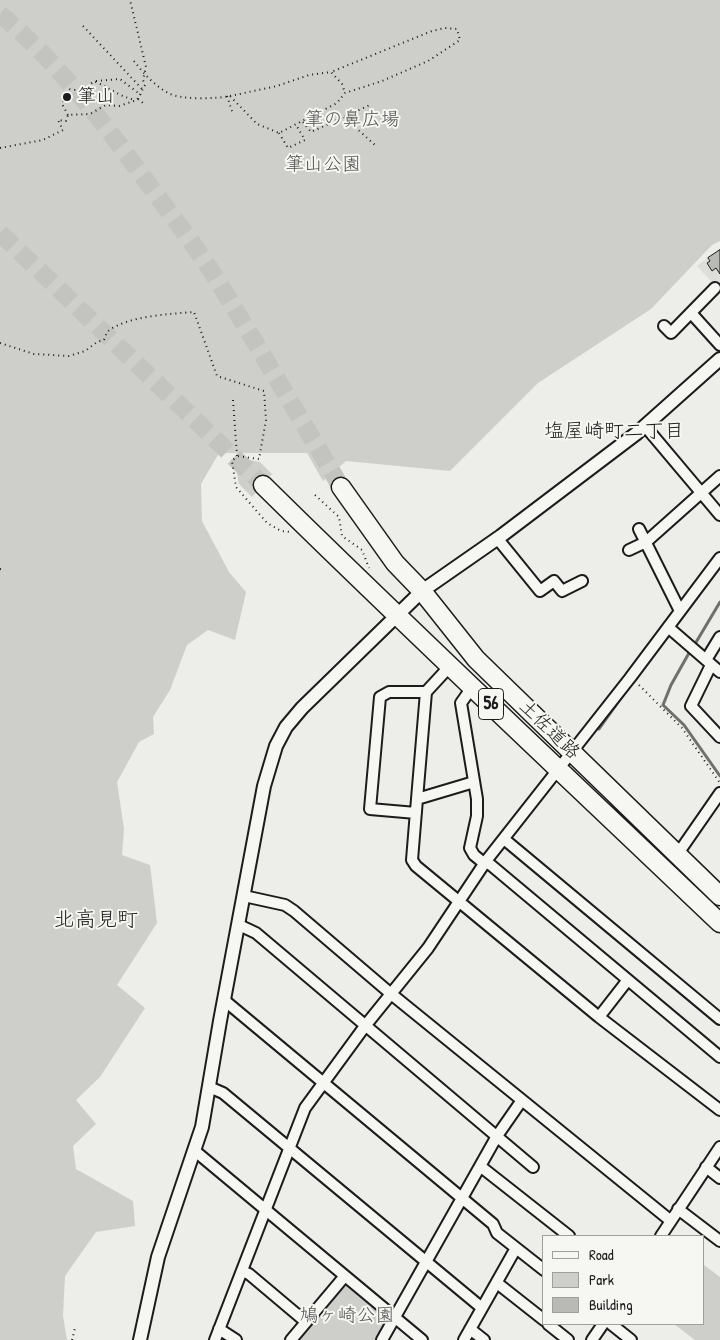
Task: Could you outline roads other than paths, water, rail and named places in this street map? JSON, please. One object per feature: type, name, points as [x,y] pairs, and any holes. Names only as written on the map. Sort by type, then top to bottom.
[{"type":"highway","name":"土佐道路","points":[[263,485],[395,617],[473,686],[720,923]]},
{"type":"highway","name":"土佐道路","points":[[342,487],[395,563],[422,591],[476,659],[720,896]]},
{"type":"street","points":[[664,326],[671,333],[692,314],[694,308],[715,288]]},
{"type":"street","points":[[692,314],[720,345]]},
{"type":"street","points":[[140,1340],[158,1256],[202,1127],[264,786],[276,746],[286,727],[302,708],[422,591],[497,538],[645,426],[720,359]]},
{"type":"street","points":[[645,426],[720,515]]},
{"type":"street","points":[[629,550],[646,542],[720,476]]},
{"type":"street","points":[[639,529],[680,611]]},
{"type":"street","points":[[497,538],[540,591],[554,581],[562,591],[582,581]]},
{"type":"street","points":[[215,1340],[305,1108],[390,993],[428,948],[486,862],[630,678],[720,558]]},
{"type":"street","points":[[668,627],[720,672]]},
{"type":"street","points":[[720,637],[691,706],[720,737]]},
{"type":"street","points":[[450,666],[426,692],[412,860],[416,866],[599,1016],[720,1110]]},
{"type":"street","points":[[473,686],[461,703],[478,816],[470,848],[474,855],[486,862],[720,1057]]},
{"type":"street","points":[[416,813],[370,809],[380,697],[390,692],[426,692]]},
{"type":"street","points":[[417,799],[474,782]]},
{"type":"street","points":[[677,854],[720,794]]},
{"type":"street","points":[[504,839],[720,1020]]},
{"type":"street","points":[[244,896],[285,905],[294,911],[390,993],[671,1221]]},
{"type":"street","points":[[239,925],[256,933],[532,1166]]},
{"type":"street","points":[[599,1016],[627,981]]},
{"type":"street","points":[[224,1000],[493,1224],[497,1233],[542,1268]]},
{"type":"street","points":[[209,1086],[223,1093],[482,1308]]},
{"type":"street","points":[[382,1340],[497,1136],[522,1100]]},
{"type":"street","points":[[663,1235],[720,1147]]},
{"type":"street","points":[[195,1150],[344,1277],[395,1316],[422,1340]]},
{"type":"street","points":[[480,1166],[568,1235]]},
{"type":"street","points":[[706,1167],[720,1178]]},
{"type":"street","points":[[678,1209],[720,1241]]},
{"type":"street","points":[[464,1340],[516,1248]]},
{"type":"street","points":[[242,1271],[249,1274],[306,1322]]},
{"type":"street","points":[[291,1340],[344,1277]]},
{"type":"street","points":[[497,1282],[542,1318]]},
{"type":"street","points":[[549,1325],[568,1340]]},
{"type":"street","points":[[592,1340],[602,1325]]},
{"type":"street","points":[[612,1325],[631,1340]]},
{"type":"street","points":[[219,1329],[236,1340]]},
{"type":"street","points":[[470,1329],[484,1340]]},
{"type":"waterway","points":[[695,644],[720,602]]},
{"type":"waterway","points":[[689,653],[671,685],[663,705],[684,725],[720,776]]},
{"type":"waterway","points":[[599,729],[629,687]]},
{"type":"tunnel","points":[[0,14],[40,51],[77,92],[191,241],[233,306],[341,487]]},
{"type":"tunnel","points":[[0,233],[263,485]]},
{"type":"place","name":"筆山","points":[[67,97]]},
{"type":"district","name":"塩屋崎町二丁目","points":[[614,432]]},
{"type":"district","name":"北高見町","points":[[96,920]]},
{"type":"park label","name":"筆の鼻広場","points":[[352,120]]},
{"type":"park label","name":"筆山公園","points":[[323,165]]},
{"type":"park label","name":"鳩ヶ崎公園","points":[[347,1316]]}]
